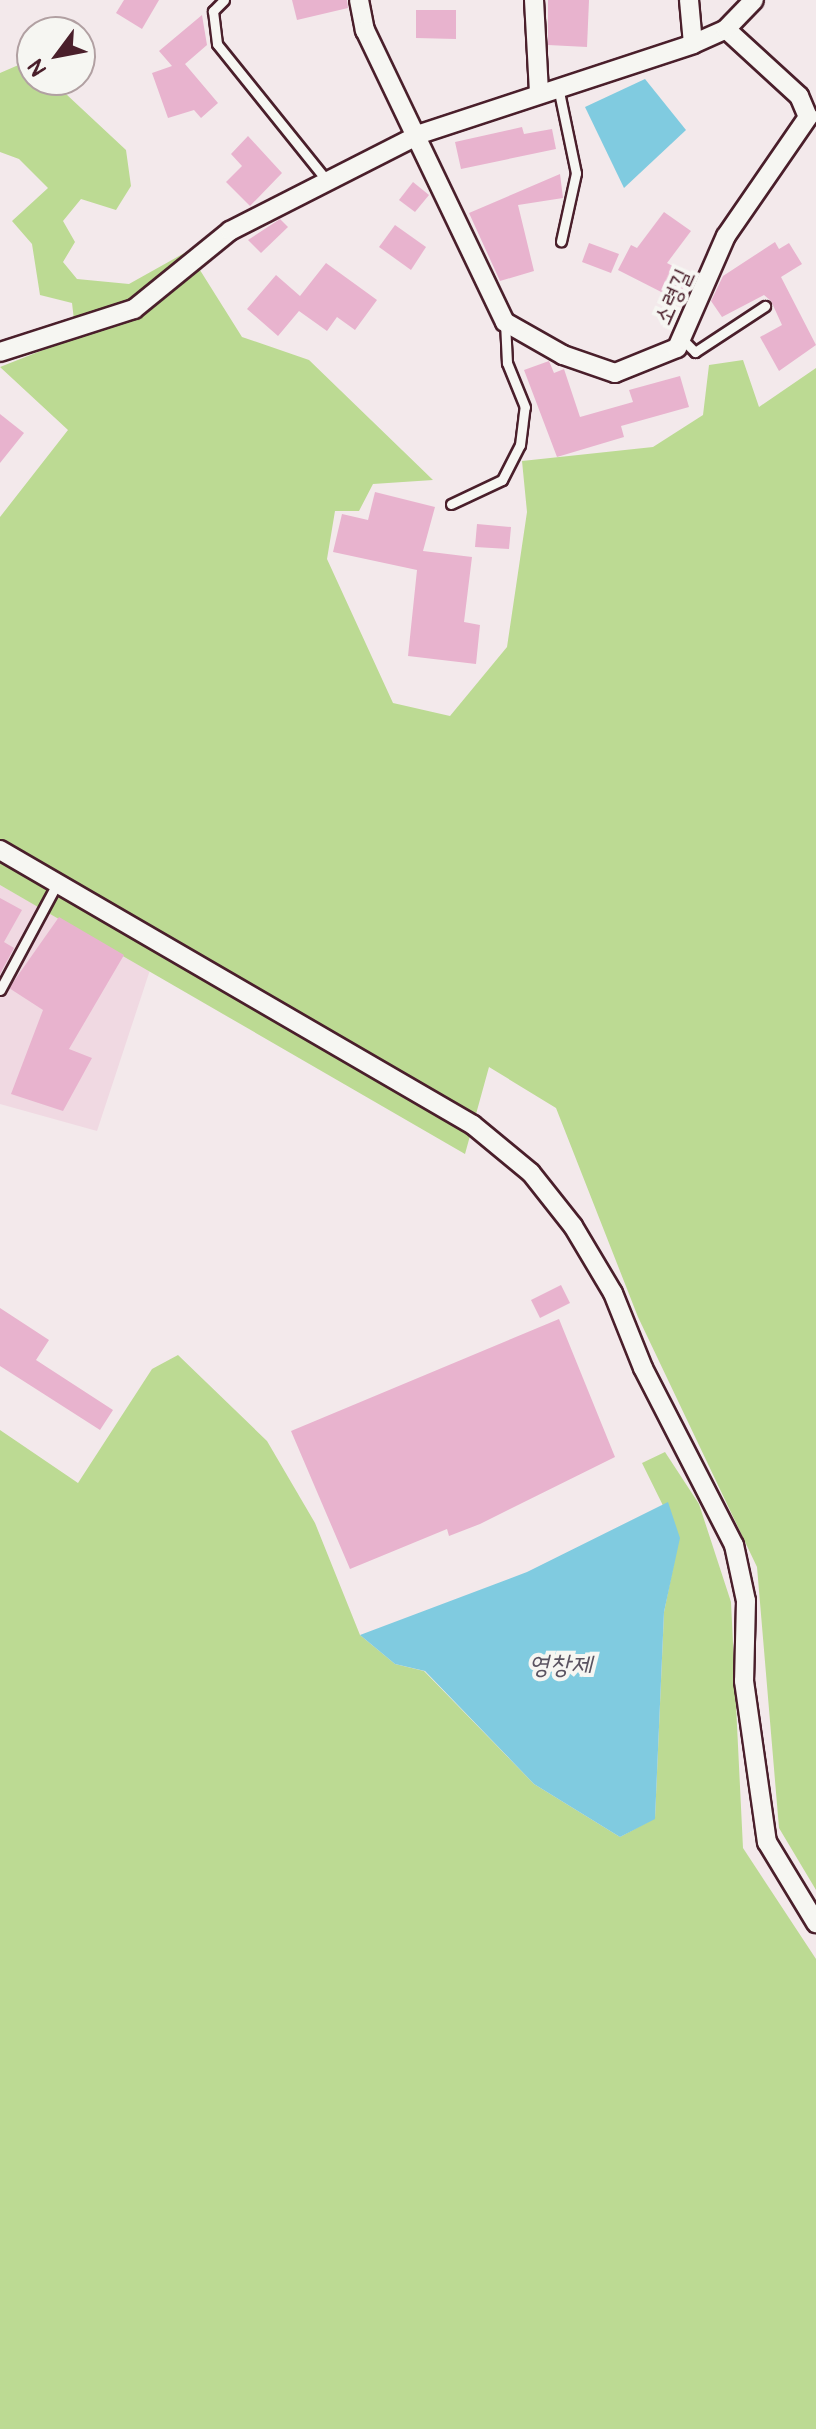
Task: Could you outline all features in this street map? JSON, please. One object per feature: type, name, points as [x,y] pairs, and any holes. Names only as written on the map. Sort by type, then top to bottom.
[{"type":"street","points":[[359,0],[365,30],[420,134],[505,322]]},
{"type":"street","points":[[534,0],[539,93]]},
{"type":"street","points":[[689,0],[693,44]]},
{"type":"street","points":[[0,352],[134,309],[230,231],[420,134],[693,44],[726,29],[754,0]]},
{"type":"street","name":"소령길","points":[[505,322],[563,355],[615,373],[677,348],[726,236],[808,117],[799,96],[726,29]]},
{"type":"street","points":[[0,850],[473,1125],[531,1173],[573,1226],[613,1293],[643,1368],[734,1545],[746,1601],[744,1681],[767,1842],[816,1923]]},
{"type":"lane","points":[[224,0],[213,11],[217,44],[327,181]]},
{"type":"lane","points":[[558,87],[576,173],[561,241]]},
{"type":"lane","points":[[681,338],[695,352],[765,306]]},
{"type":"lane","points":[[451,504],[502,480],[520,445],[525,407],[507,363],[505,322]]},
{"type":"lane","points":[[0,990],[58,882]]},
{"type":"shaded area","points":[[0,885],[150,970],[97,1131],[0,1104]]},
{"type":"green space","points":[[16,66],[16,96],[68,96],[126,150],[131,186],[116,210],[81,199],[63,221],[75,242],[63,262],[77,279],[129,284],[188,251],[242,337],[309,360],[433,480],[373,484],[359,511],[335,511],[327,559],[393,703],[450,716],[507,647],[527,512],[522,461],[653,447],[703,415],[709,365],[743,360],[759,407],[816,368],[816,1890],[779,1828],[757,1567],[638,1317],[556,1108],[489,1067],[465,1154],[0,885],[0,517],[68,430],[0,367],[76,337],[72,303],[40,295],[32,244],[12,221],[48,188],[19,159],[0,152],[0,73]]},
{"type":"green space","points":[[178,1355],[267,1441],[315,1523],[360,1635],[395,1664],[424,1671],[534,1784],[620,1837],[655,1818],[664,1612],[679,1538],[642,1463],[665,1452],[699,1504],[731,1602],[743,1848],[816,1959],[816,2429],[0,2429],[0,1430],[78,1483],[152,1369]]},
{"type":"water","points":[[645,79],[686,130],[624,188],[585,107]]},
{"type":"water","name":"영창제","points":[[668,1502],[680,1538],[664,1612],[655,1819],[620,1837],[534,1784],[425,1671],[395,1664],[360,1635],[527,1572]]},
{"type":"building","points":[[124,0],[159,0],[142,29],[116,13]]},
{"type":"building","points":[[292,0],[347,0],[348,8],[297,20]]},
{"type":"building","points":[[548,0],[589,0],[587,47],[548,45]]},
{"type":"building","points":[[416,10],[456,10],[456,39],[416,38]]},
{"type":"building","points":[[202,15],[207,45],[185,64],[218,103],[201,118],[194,110],[168,118],[152,73],[172,66],[159,51]]},
{"type":"building","points":[[522,127],[524,134],[552,129],[556,149],[461,169],[455,142]]},
{"type":"building","points":[[248,136],[282,173],[250,206],[226,182],[242,166],[231,154]]},
{"type":"building","points":[[560,174],[563,198],[518,205],[534,271],[500,281],[469,213]]},
{"type":"building","points":[[413,182],[429,195],[415,212],[399,200]]},
{"type":"building","points":[[664,212],[691,231],[667,263],[690,275],[677,300],[618,270],[631,245],[637,248]]},
{"type":"building","points":[[280,219],[288,227],[261,253],[248,240]]},
{"type":"building","points":[[395,225],[426,247],[411,270],[379,247]]},
{"type":"building","points":[[775,242],[779,249],[789,243],[802,264],[781,277],[816,345],[779,371],[760,337],[782,325],[771,301],[764,295],[722,317],[711,301],[723,276]]},
{"type":"building","points":[[589,243],[619,254],[611,273],[582,262]]},
{"type":"building","points":[[326,263],[377,300],[355,330],[337,317],[327,331],[299,311],[278,336],[247,309],[276,275],[300,296]]},
{"type":"building","points":[[549,361],[554,373],[564,369],[580,417],[633,402],[629,390],[680,376],[689,407],[621,426],[624,437],[557,457],[524,370]]},
{"type":"building","points":[[0,414],[24,433],[0,463]]},
{"type":"building","points":[[375,492],[435,507],[423,551],[472,557],[464,622],[480,625],[476,664],[408,656],[417,570],[333,552],[342,514],[368,520]]},
{"type":"building","points":[[477,524],[511,527],[509,549],[475,547]]},
{"type":"building","points":[[0,898],[22,910],[4,942],[14,948],[0,974]]},
{"type":"building","points":[[59,917],[124,955],[69,1049],[92,1058],[63,1111],[11,1094],[43,1010],[9,988]]},
{"type":"building","points":[[561,1285],[570,1303],[540,1318],[531,1300]]},
{"type":"building","points":[[0,1308],[49,1340],[36,1360],[113,1410],[100,1430],[0,1366]]},
{"type":"building","points":[[559,1319],[615,1457],[480,1524],[449,1536],[447,1529],[350,1569],[291,1431]]}]
